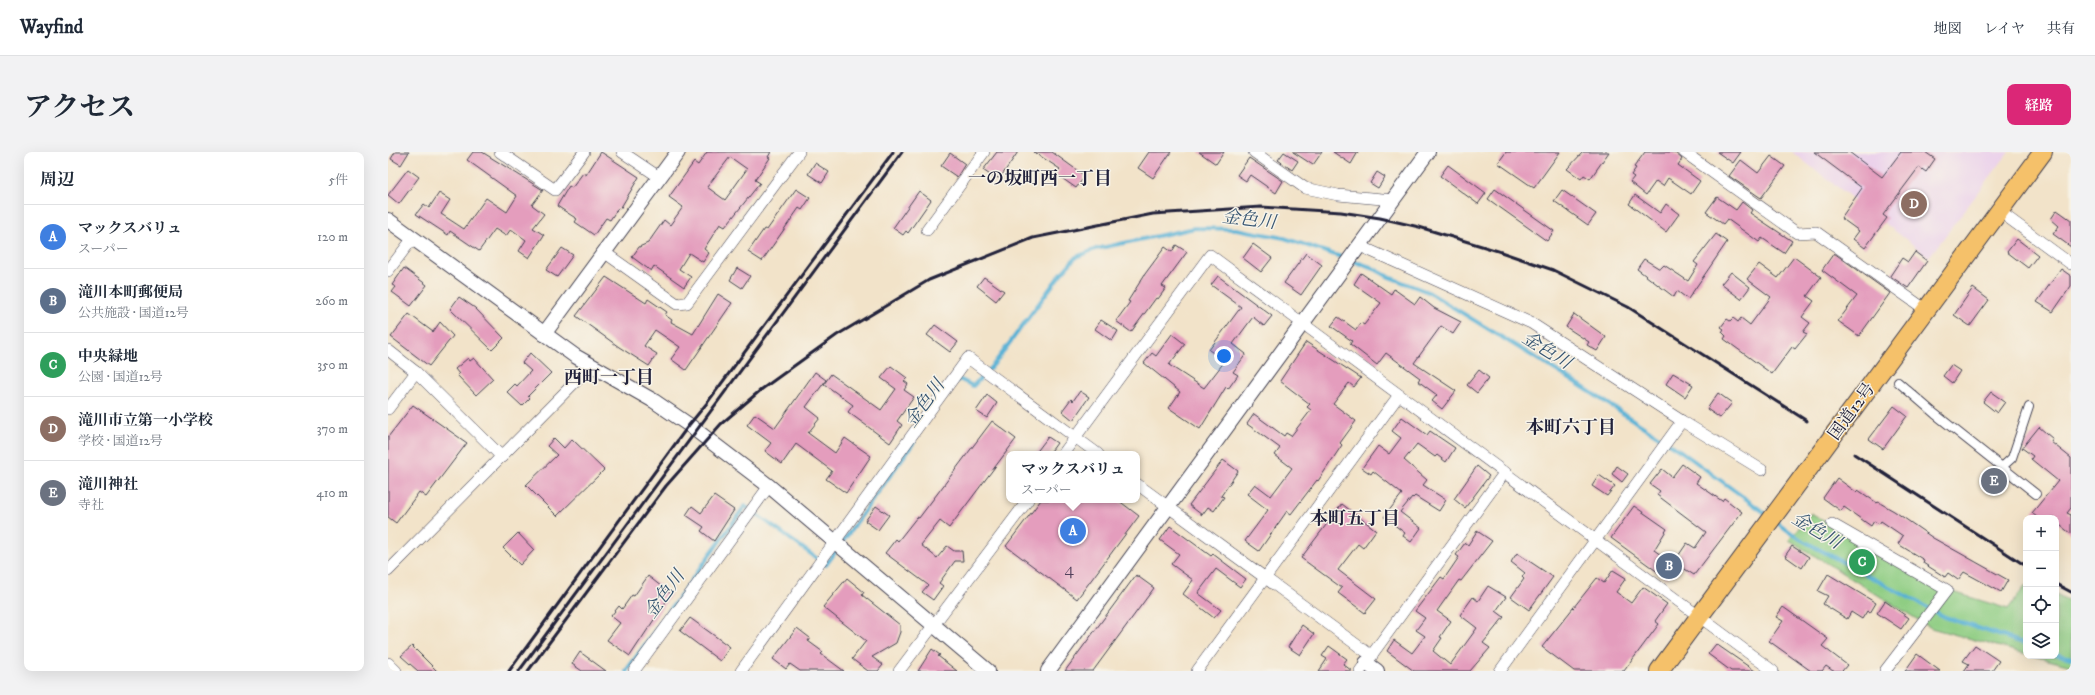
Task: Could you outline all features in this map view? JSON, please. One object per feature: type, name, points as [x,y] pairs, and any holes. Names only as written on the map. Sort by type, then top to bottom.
[{"type":"highway","name":"国道12号","points":[[1659,671],[2043,152]]},
{"type":"street","points":[[500,152],[555,190],[584,152]]},
{"type":"street","points":[[622,152],[659,177]]},
{"type":"street","points":[[544,334],[678,152]]},
{"type":"street","points":[[604,252],[677,304],[687,303],[799,152]]},
{"type":"street","points":[[927,230],[984,152]]},
{"type":"street","points":[[1254,152],[1305,188],[1338,195],[1393,200]]},
{"type":"street","points":[[1048,671],[1428,152]]},
{"type":"street","points":[[1684,152],[1797,233],[1816,232],[1926,310]]},
{"type":"street","points":[[1999,211],[2071,264]]},
{"type":"street","points":[[388,220],[544,334],[591,366],[654,401],[770,486],[835,543],[988,671]]},
{"type":"street","points":[[388,271],[413,238]]},
{"type":"street","points":[[1360,246],[1531,323],[1682,421],[1762,470]]},
{"type":"street","points":[[1065,451],[1210,255],[1505,472],[1595,541],[1700,616],[1773,671]]},
{"type":"street","points":[[388,350],[416,372],[502,457]]},
{"type":"street","points":[[741,671],[968,358],[1094,451]]},
{"type":"street","points":[[388,571],[591,366]]},
{"type":"street","points":[[388,409],[416,372]]},
{"type":"street","points":[[1898,382],[2002,468],[2036,494]]},
{"type":"street","points":[[1197,671],[1399,395]]},
{"type":"street","points":[[2002,468],[2012,458],[2028,406]]},
{"type":"street","points":[[1500,671],[1682,421]]},
{"type":"street","points":[[1140,486],[1266,578],[1369,665],[1505,472]]},
{"type":"street","points":[[634,671],[770,486]]},
{"type":"street","points":[[899,671],[1026,503]]},
{"type":"street","points":[[1832,524],[1947,590],[1884,671]]},
{"type":"street","points":[[388,663],[396,671]]},
{"type":"shaded area","points":[[1792,152],[2009,152],[1929,257]]},
{"type":"green space","points":[[1811,513],[1947,590],[2008,609],[2023,589],[2023,653],[1931,628],[1789,540]]},
{"type":"green space","points":[[2059,596],[2071,602],[2071,666],[2044,659],[2059,659]]},
{"type":"building","points":[[395,152],[409,152],[401,165],[391,159]]},
{"type":"building","points":[[473,152],[482,152],[543,190],[532,205],[544,214],[533,228],[544,235],[529,258],[519,251],[526,240],[511,229],[506,236],[495,229],[479,251],[450,231],[448,235],[416,214],[424,204],[429,208],[439,193],[450,200],[441,214],[464,229],[486,198],[507,212],[517,196],[467,160]]},
{"type":"building","points":[[601,152],[639,177],[620,209],[618,208],[610,220],[606,218],[594,235],[575,222],[577,219],[557,206],[569,186],[572,188],[583,173],[586,175]]},
{"type":"building","points":[[707,152],[771,152],[768,157],[770,158],[755,180],[760,183],[725,227],[720,224],[704,249],[709,253],[703,262],[689,253],[679,269],[691,277],[684,287],[654,266],[651,271],[632,257],[639,247],[648,243],[664,220],[670,225],[683,207],[669,197],[694,162],[698,165]],"holes":[[[730,157],[747,169],[725,200],[707,187]]]},
{"type":"building","points":[[997,152],[1018,152],[1000,178],[993,177],[983,170]]},
{"type":"building","points":[[1034,152],[1052,152],[1085,176],[1076,188],[1056,174],[1060,169]]},
{"type":"building","points":[[1149,152],[1171,152],[1153,178],[1138,168]]},
{"type":"building","points":[[1199,152],[1224,152],[1216,164]]},
{"type":"building","points":[[1284,152],[1298,161],[1292,170],[1278,160]]},
{"type":"building","points":[[1293,152],[1322,152],[1313,165]]},
{"type":"building","points":[[1333,152],[1358,152],[1351,164]]},
{"type":"building","points":[[1506,152],[1560,152],[1534,188],[1498,163]]},
{"type":"building","points":[[1583,152],[1609,152],[1590,179],[1584,175],[1581,179],[1567,169]]},
{"type":"building","points":[[1645,152],[1674,152],[1682,159],[1678,165],[1700,181],[1691,194],[1668,178],[1663,186],[1656,181],[1646,195],[1630,182],[1634,177],[1631,175],[1636,168],[1634,167]]},
{"type":"building","points":[[1717,152],[1741,152],[1733,163]]},
{"type":"building","points":[[1814,152],[1849,152],[1882,177],[1901,152],[1925,152],[1935,159],[1926,172],[1919,167],[1883,215],[1887,218],[1865,248],[1853,239],[1859,231],[1841,218],[1862,188]]},
{"type":"building","points":[[950,153],[965,164],[957,177],[941,166]]},
{"type":"building","points":[[1771,156],[1785,166],[1761,198],[1729,176],[1741,160],[1758,173]]},
{"type":"building","points":[[1249,158],[1283,181],[1276,193],[1250,175],[1246,181],[1237,175]]},
{"type":"building","points":[[815,163],[829,172],[822,183],[808,174]]},
{"type":"building","points":[[1448,165],[1486,193],[1478,204],[1440,176]]},
{"type":"building","points":[[408,169],[419,177],[399,204],[388,195]]},
{"type":"building","points":[[1377,172],[1385,177],[1378,188],[1370,183]]},
{"type":"building","points":[[796,189],[810,198],[802,210],[799,208],[762,261],[748,252],[764,229],[767,230]]},
{"type":"building","points":[[1495,189],[1554,231],[1547,241],[1488,199]]},
{"type":"building","points":[[1562,190],[1596,214],[1588,225],[1554,201]]},
{"type":"building","points":[[919,191],[931,200],[908,233],[906,231],[903,235],[893,228]]},
{"type":"building","points":[[1635,195],[1660,213],[1666,204],[1679,214],[1666,232],[1629,204]]},
{"type":"building","points":[[1717,197],[1736,210],[1742,202],[1752,210],[1750,213],[1792,241],[1784,253],[1762,238],[1759,242],[1727,219],[1723,224],[1706,212]]},
{"type":"building","points":[[2057,210],[2071,220],[2071,247],[2053,234],[2059,226],[2051,219]]},
{"type":"building","points":[[1716,234],[1727,242],[1688,299],[1677,291],[1674,297],[1637,269],[1644,259],[1660,269],[1664,265],[1688,281],[1698,265],[1694,262]]},
{"type":"building","points":[[2017,239],[2038,255],[2028,268],[2007,252]]},
{"type":"building","points":[[1253,244],[1272,258],[1261,272],[1243,258]]},
{"type":"building","points":[[1176,245],[1187,252],[1162,286],[1166,288],[1158,299],[1156,298],[1131,332],[1116,321],[1130,302],[1128,301],[1145,274],[1165,247],[1172,252]]},
{"type":"building","points":[[562,248],[573,255],[557,277],[546,270]]},
{"type":"building","points":[[1915,252],[1927,261],[1908,288],[1890,276],[1902,258],[1908,262]]},
{"type":"building","points":[[1306,253],[1322,265],[1301,295],[1284,283]]},
{"type":"building","points":[[1834,253],[1890,293],[1859,336],[1838,321],[1857,296],[1822,270]]},
{"type":"building","points":[[1794,257],[1821,277],[1807,296],[1814,301],[1802,317],[1810,323],[1803,332],[1807,334],[1795,349],[1792,347],[1772,374],[1724,339],[1726,336],[1722,332],[1724,329],[1721,327],[1727,319],[1730,321],[1733,318],[1738,322],[1741,318],[1750,325],[1771,297],[1747,279],[1759,264],[1778,278]]},
{"type":"building","points":[[404,268],[427,285],[411,306],[392,292],[396,287],[392,285]]},
{"type":"building","points":[[737,268],[750,276],[742,288],[730,280]]},
{"type":"building","points":[[2061,269],[2071,276],[2071,286],[2053,312],[2037,302]]},
{"type":"building","points":[[1731,272],[1750,287],[1741,299],[1721,284]]},
{"type":"building","points":[[1361,273],[1391,294],[1394,289],[1415,304],[1420,297],[1434,308],[1461,322],[1453,334],[1441,326],[1414,363],[1456,391],[1442,409],[1432,401],[1437,395],[1418,381],[1420,378],[1386,353],[1377,365],[1350,344],[1352,341],[1331,326],[1338,317],[1356,330],[1361,323],[1364,325],[1381,303],[1354,284]]},
{"type":"building","points":[[1218,276],[1272,316],[1264,326],[1253,317],[1233,344],[1246,354],[1233,372],[1238,375],[1228,389],[1226,387],[1200,429],[1169,408],[1180,392],[1144,363],[1152,353],[1156,356],[1172,334],[1185,344],[1169,365],[1204,388],[1225,361],[1209,350],[1241,307],[1211,285]]},
{"type":"building","points":[[606,277],[646,303],[648,299],[667,312],[665,315],[672,320],[671,322],[693,334],[718,294],[732,303],[686,370],[671,359],[680,347],[655,330],[644,346],[657,354],[649,366],[619,347],[576,316]]},
{"type":"building","points":[[984,277],[1004,291],[996,301],[977,286]]},
{"type":"building","points":[[1973,288],[1989,300],[1970,326],[1954,315]]},
{"type":"building","points":[[459,297],[475,308],[504,338],[492,350],[450,309]]},
{"type":"building","points":[[409,314],[433,332],[440,322],[453,336],[429,366],[391,337]]},
{"type":"building","points":[[1574,314],[1606,337],[1597,351],[1587,345],[1589,342],[1566,327]]},
{"type":"building","points":[[1101,320],[1118,331],[1112,341],[1095,329]]},
{"type":"building","points":[[935,325],[958,342],[950,352],[927,335]]},
{"type":"building","points":[[1306,342],[1361,378],[1354,387],[1349,383],[1333,404],[1356,421],[1340,443],[1342,445],[1318,481],[1317,480],[1291,514],[1287,511],[1259,551],[1245,541],[1268,510],[1247,494],[1255,484],[1271,496],[1292,468],[1275,455],[1280,448],[1247,424],[1254,414],[1284,436],[1286,433],[1291,436],[1311,410],[1307,407],[1310,404],[1280,381]]},
{"type":"building","points":[[530,353],[551,373],[528,396],[530,398],[522,406],[507,392],[515,384],[517,386],[531,371],[522,363]]},
{"type":"building","points":[[468,358],[470,361],[474,358],[493,379],[476,395],[457,375],[459,374],[455,369]]},
{"type":"building","points":[[1951,365],[1960,371],[1952,383],[1943,376]]},
{"type":"building","points":[[891,366],[907,378],[904,381],[908,384],[904,390],[914,397],[897,421],[902,425],[890,443],[848,412],[853,405],[824,384],[831,374],[881,410],[896,389],[881,378]]},
{"type":"building","points":[[1479,370],[1489,378],[1477,393],[1467,385]]},
{"type":"building","points":[[815,372],[826,380],[806,407],[820,418],[808,433],[835,453],[845,438],[871,456],[846,493],[826,479],[832,471],[796,444],[782,464],[765,451],[771,443],[747,425],[755,414],[775,428]]},
{"type":"building","points":[[1673,373],[1693,385],[1685,397],[1666,384]]},
{"type":"building","points":[[1080,391],[1089,397],[1073,420],[1062,411],[1071,399],[1073,401]]},
{"type":"building","points":[[1991,392],[2005,402],[1997,413],[1983,402]]},
{"type":"building","points":[[1718,393],[1732,403],[1720,418],[1707,409]]},
{"type":"building","points":[[987,395],[997,403],[987,418],[976,411]]},
{"type":"building","points":[[413,405],[467,443],[426,497],[419,492],[396,523],[388,517],[388,437]]},
{"type":"building","points":[[1894,406],[1907,416],[1883,449],[1869,439]]},
{"type":"building","points":[[1402,417],[1427,435],[1430,431],[1455,448],[1446,462],[1437,455],[1435,457],[1417,444],[1404,460],[1427,480],[1423,485],[1446,500],[1439,511],[1415,496],[1413,498],[1412,497],[1400,512],[1421,528],[1411,542],[1403,536],[1405,533],[1384,517],[1402,494],[1373,471],[1371,474],[1362,468],[1378,446],[1389,454],[1401,438],[1392,431]]},
{"type":"building","points":[[992,421],[1016,439],[949,528],[940,521],[921,545],[937,558],[947,546],[954,551],[962,551],[963,561],[955,561],[939,583],[943,586],[933,600],[922,592],[928,585],[885,553],[896,539],[898,541],[917,517],[919,518]]},
{"type":"building","points":[[2039,427],[2053,439],[2051,442],[2071,458],[2071,508],[2067,513],[2071,515],[2071,534],[2059,524],[2059,515],[2034,515],[2032,513],[2058,481],[2031,459],[2033,456],[2022,448]]},
{"type":"building","points":[[1048,437],[1057,443],[1051,451],[1037,451]]},
{"type":"building","points":[[554,438],[564,448],[572,439],[604,470],[557,516],[526,485],[557,455],[547,446]]},
{"type":"building","points":[[1223,460],[1238,471],[1221,496],[1224,497],[1214,511],[1208,507],[1202,515],[1189,505]]},
{"type":"building","points":[[1682,464],[1700,477],[1696,483],[1722,501],[1724,498],[1742,512],[1694,575],[1674,562],[1687,543],[1695,548],[1706,532],[1657,495],[1660,491],[1650,484],[1662,469],[1672,477]]},
{"type":"building","points":[[1477,466],[1489,476],[1465,508],[1454,499]]},
{"type":"building","points":[[1617,466],[1628,474],[1622,482],[1612,474]]},
{"type":"building","points":[[1599,475],[1615,486],[1607,496],[1592,486]]},
{"type":"building","points":[[1837,478],[1856,492],[1858,490],[1877,503],[1878,502],[1894,511],[1933,538],[2008,580],[2001,592],[1964,572],[1958,580],[1948,573],[1945,577],[1923,563],[1924,560],[1898,544],[1903,536],[1881,521],[1879,524],[1874,521],[1871,526],[1844,507],[1841,511],[1823,498]]},
{"type":"building","points":[[714,496],[734,510],[714,541],[701,531],[704,527],[686,515],[692,506],[701,513]]},
{"type":"building","points":[[1039,503],[1122,503],[1139,516],[1077,599],[1006,546]]},
{"type":"building","points":[[1342,504],[1376,530],[1363,548],[1358,544],[1338,570],[1376,599],[1365,613],[1338,593],[1342,588],[1301,558]]},
{"type":"building","points":[[876,506],[889,515],[878,530],[865,521]]},
{"type":"building","points":[[1634,506],[1667,529],[1654,550],[1675,565],[1666,578],[1611,538]]},
{"type":"building","points":[[1170,526],[1211,556],[1213,554],[1246,579],[1240,587],[1216,569],[1198,593],[1221,610],[1214,618],[1183,594],[1193,580],[1171,564],[1179,554],[1160,540]]},
{"type":"building","points":[[1477,531],[1492,541],[1461,581],[1459,580],[1437,611],[1451,621],[1440,637],[1442,638],[1433,651],[1450,665],[1477,628],[1460,615],[1473,597],[1478,601],[1488,586],[1506,597],[1496,611],[1504,617],[1483,643],[1490,648],[1470,671],[1414,671],[1387,651],[1394,640],[1412,653],[1425,636],[1416,630],[1425,618],[1415,611],[1441,577],[1444,579],[1459,557],[1456,555],[1465,543],[1468,545]]},
{"type":"building","points":[[518,533],[534,550],[520,565],[503,548]]},
{"type":"building","points":[[1792,546],[1809,557],[1802,568],[1785,556]]},
{"type":"building","points":[[1517,553],[1553,577],[1529,610],[1511,597],[1524,579],[1522,577],[1525,573],[1511,562]]},
{"type":"building","points":[[1613,570],[1626,578],[1616,592],[1631,603],[1643,587],[1667,604],[1655,621],[1659,624],[1624,671],[1574,671],[1542,647],[1597,578],[1604,583]]},
{"type":"building","points":[[1828,574],[1876,603],[1870,613],[1867,611],[1862,619],[1851,612],[1847,619],[1823,604],[1828,596],[1818,591]]},
{"type":"building","points":[[1136,575],[1154,588],[1093,671],[1065,671]]},
{"type":"building","points":[[648,576],[671,594],[630,656],[607,640],[620,623],[611,616],[619,606],[622,609],[632,595],[634,596]]},
{"type":"building","points":[[847,578],[864,592],[862,595],[900,625],[900,632],[896,643],[872,657],[883,665],[878,671],[868,671],[852,659],[866,641],[823,607]]},
{"type":"building","points":[[1885,601],[1909,618],[1901,629],[1877,613]]},
{"type":"building","points":[[1783,607],[1828,639],[1822,646],[1847,665],[1842,671],[1833,671],[1826,666],[1822,671],[1811,671],[1769,641],[1783,621],[1776,617]]},
{"type":"building","points":[[690,618],[730,647],[720,661],[680,631]]},
{"type":"building","points":[[1302,625],[1314,634],[1300,655],[1288,647]]},
{"type":"building","points":[[797,628],[810,638],[808,641],[823,652],[821,654],[844,671],[800,671],[790,664],[786,669],[773,659]]},
{"type":"building","points":[[1716,644],[1755,671],[1731,671],[1708,654]]},
{"type":"building","points":[[1975,645],[1999,661],[1992,671],[1964,671],[1969,664],[1963,661]]},
{"type":"building","points":[[412,646],[437,671],[418,671],[401,656]]},
{"type":"building","points":[[1329,646],[1347,659],[1343,664],[1352,671],[1319,671],[1327,659],[1322,656]]},
{"type":"building","points":[[932,649],[940,655],[938,656],[957,671],[918,671]]},
{"type":"building","points":[[580,652],[606,671],[582,671],[572,664]]},
{"type":"building","points":[[1917,654],[1940,671],[1905,671]]},
{"type":"waterway","name":"金色川","points":[[957,381],[959,379],[973,386],[994,364],[1060,275],[1076,257],[1096,249],[1195,228],[1236,229],[1284,238],[1371,267],[1389,277],[1428,292],[1578,384],[1682,452],[1769,516]]},
{"type":"waterway","name":"金色川","points":[[626,671],[745,506],[826,565],[914,442]]},
{"type":"waterway","name":"金色川","points":[[1776,522],[1800,539],[1945,617],[2023,643]]},
{"type":"waterway","name":"金色川","points":[[2059,655],[2071,658]]},
{"type":"railway","points":[[509,671],[689,425],[707,403],[893,152]]},
{"type":"railway","points":[[519,671],[902,152]]},
{"type":"railway","points":[[528,671],[666,486],[721,424],[762,389],[837,335],[929,280],[1033,238],[1153,214],[1261,207],[1341,212],[1380,218],[1419,227],[1498,251],[1553,270],[1628,307],[1807,421]]},
{"type":"railway","points":[[1854,454],[2023,564]]},
{"type":"railway","points":[[2059,586],[2071,592]]},
{"type":"place","name":"滝川市立第一小学校","points":[[1914,204]]},
{"type":"place","name":"滝川神社","points":[[1994,481]]},
{"type":"place","name":"マックスバリュ","points":[[1073,531]]},
{"type":"place","name":"中央緑地","points":[[1862,562]]},
{"type":"place","name":"滝川本町郵便局","points":[[1669,566]]},
{"type":"district","name":"一の坂町西一丁目","points":[[1040,178]]},
{"type":"district","name":"西町一丁目","points":[[609,377]]},
{"type":"district","name":"本町六丁目","points":[[1571,427]]},
{"type":"district","name":"本町五丁目","points":[[1355,518]]}]
